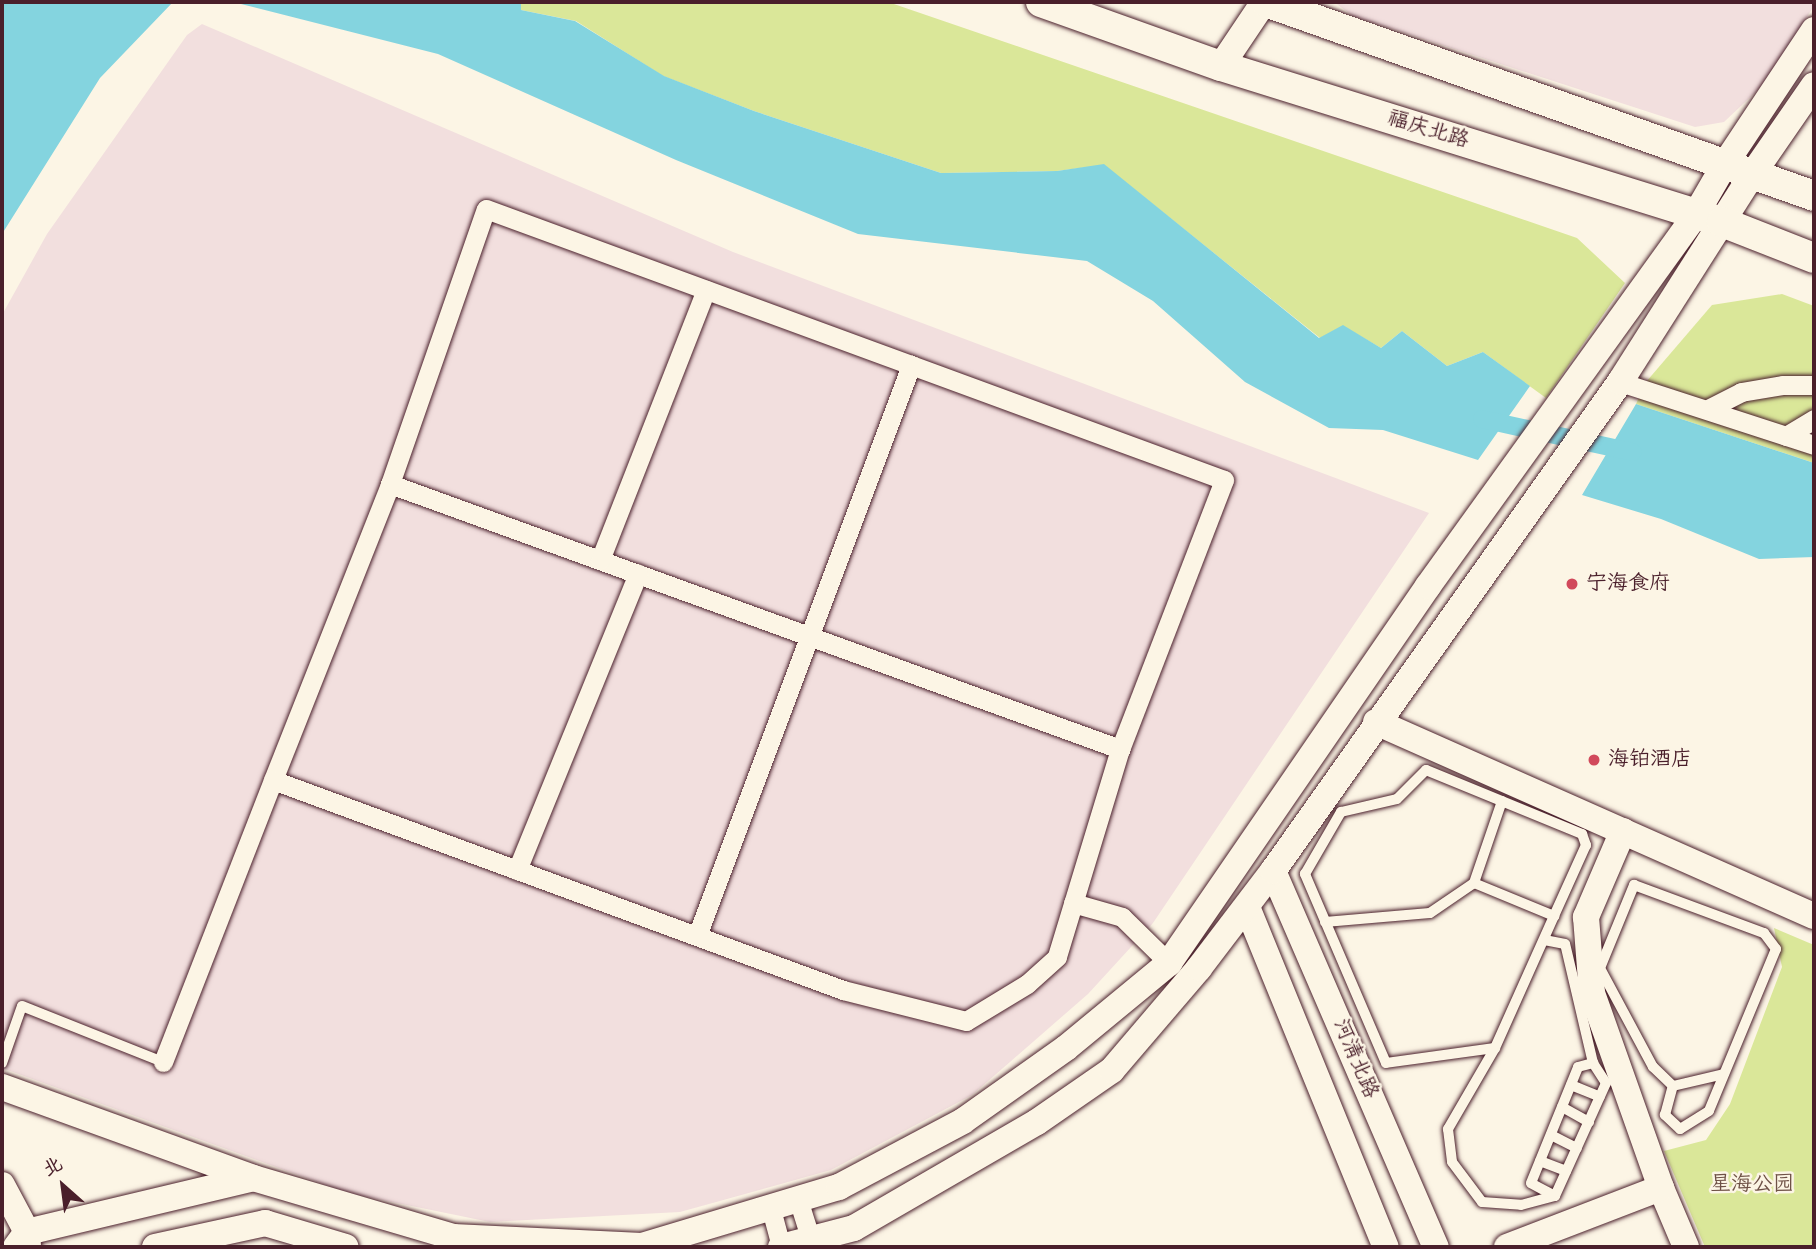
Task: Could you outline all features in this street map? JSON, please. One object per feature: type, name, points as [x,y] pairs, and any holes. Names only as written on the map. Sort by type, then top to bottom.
[{"type":"main road","name":"福庆北路","points":[[1041,2],[1221,66],[1709,218],[1814,258]]},
{"type":"main road","points":[[1221,66],[1265,2],[1814,196]]},
{"type":"main road","points":[[781,1247],[812,1243],[854,1228],[1037,1122],[1111,1070],[1199,968],[1273,871],[1376,722],[1620,382],[1709,218],[1725,164],[1814,30]]},
{"type":"main road","points":[[2,1087],[253,1178],[453,1237],[642,1246],[839,1188],[963,1121],[1066,1048],[1169,963],[1428,586],[1556,410],[1709,218],[1752,175],[1814,85]]},
{"type":"main road","points":[[1376,722],[1814,916]]},
{"type":"main road","points":[[1623,831],[1586,916],[1594,965],[1592,993],[1661,1188],[1686,1247]]},
{"type":"main road","name":"河清北路","points":[[1273,871],[1436,1247]]},
{"type":"main road","name":"河清北路","points":[[1247,907],[1386,1247]]},
{"type":"main road","points":[[2,1185],[24,1242],[253,1178]]},
{"type":"main road","points":[[1507,1247],[1661,1188]]},
{"type":"main road","points":[[155,1247],[265,1223],[346,1247]]},
{"type":"street","points":[[163,1062],[273,780],[390,484],[486,209],[1224,480],[1120,749],[1057,957],[1027,985],[967,1021],[844,989],[273,780]]},
{"type":"street","points":[[600,560],[706,290]]},
{"type":"street","points":[[697,936],[911,365]]},
{"type":"street","points":[[1620,382],[1814,445]]},
{"type":"street","points":[[1708,409],[1741,391],[1783,384],[1814,385]]},
{"type":"street","points":[[1786,436],[1814,419]]},
{"type":"street","points":[[390,484],[1120,749]]},
{"type":"street","points":[[517,870],[638,574]]},
{"type":"street","points":[[1073,903],[1122,917],[1169,963]]},
{"type":"street","points":[[798,1199],[812,1243]]},
{"type":"street","points":[[771,1209],[781,1247]]},
{"type":"lane","points":[[1495,1048],[1386,1063],[1305,874],[1341,812],[1397,799],[1426,770],[1581,834],[1586,845],[1495,1048],[1448,1129],[1452,1162],[1482,1202],[1521,1205],[1555,1196]]},
{"type":"lane","points":[[1325,922],[1430,913],[1474,883],[1502,801]]},
{"type":"lane","points":[[1474,883],[1554,916]]},
{"type":"lane","points":[[1594,965],[1634,886],[1764,933],[1776,949],[1709,1111],[1680,1129],[1665,1115],[1673,1086]]},
{"type":"lane","points":[[1544,940],[1565,944],[1594,965],[1654,1067],[1673,1086]]},
{"type":"lane","points":[[1555,1196],[1606,1083],[1592,1063],[1565,944]]},
{"type":"lane","points":[[2,1063],[22,1006],[163,1062]]},
{"type":"lane","points":[[1555,1196],[1531,1183],[1578,1067],[1592,1063]]},
{"type":"lane","points":[[1673,1086],[1694,1084],[1724,1074]]},
{"type":"lane","points":[[1571,1085],[1600,1097]]},
{"type":"lane","points":[[1562,1107],[1589,1122]]},
{"type":"lane","points":[[1551,1135],[1577,1148]]},
{"type":"lane","points":[[1540,1161],[1566,1171]]},
{"type":"shaded area","points":[[1334,2],[1814,2],[1814,6],[1761,87],[1724,122],[1695,127],[1353,16]]},
{"type":"shaded area","points":[[202,24],[733,252],[1429,513],[1153,923],[1088,994],[972,1095],[831,1170],[680,1212],[490,1222],[348,1193],[2,1068],[2,315],[47,234],[187,35]]},
{"type":"green space","points":[[521,2],[888,2],[1577,238],[1625,283],[1546,398],[1483,352],[1447,366],[1402,331],[1381,348],[1343,326],[1320,338],[1104,165],[1057,171],[941,173],[754,111],[663,76],[576,21],[521,10]]},
{"type":"green space","points":[[1782,294],[1814,306],[1814,463],[1636,404],[1646,382],[1712,305]]},
{"type":"green space","name":"星海公园","points":[[1774,928],[1814,945],[1814,1247],[1705,1247],[1664,1151],[1706,1140],[1730,1104],[1782,967]]},
{"type":"water","points":[[2,2],[173,2],[100,78],[2,234]]},
{"type":"water","points":[[233,2],[521,2],[521,10],[575,21],[664,76],[754,111],[941,173],[1057,171],[1104,164],[1319,338],[1343,325],[1381,348],[1402,331],[1447,366],[1483,352],[1530,386],[1478,460],[1383,430],[1329,428],[1245,382],[1153,301],[1087,261],[858,234],[676,160],[438,54]]},
{"type":"water","points":[[1636,404],[1814,463],[1814,557],[1759,559],[1661,519],[1582,495]]},
{"type":"waterway","points":[[1482,419],[1632,452]]},
{"type":"place","name":"宁海食府","points":[[1572,584]]},
{"type":"place","name":"海铂酒店","points":[[1594,760]]}]
